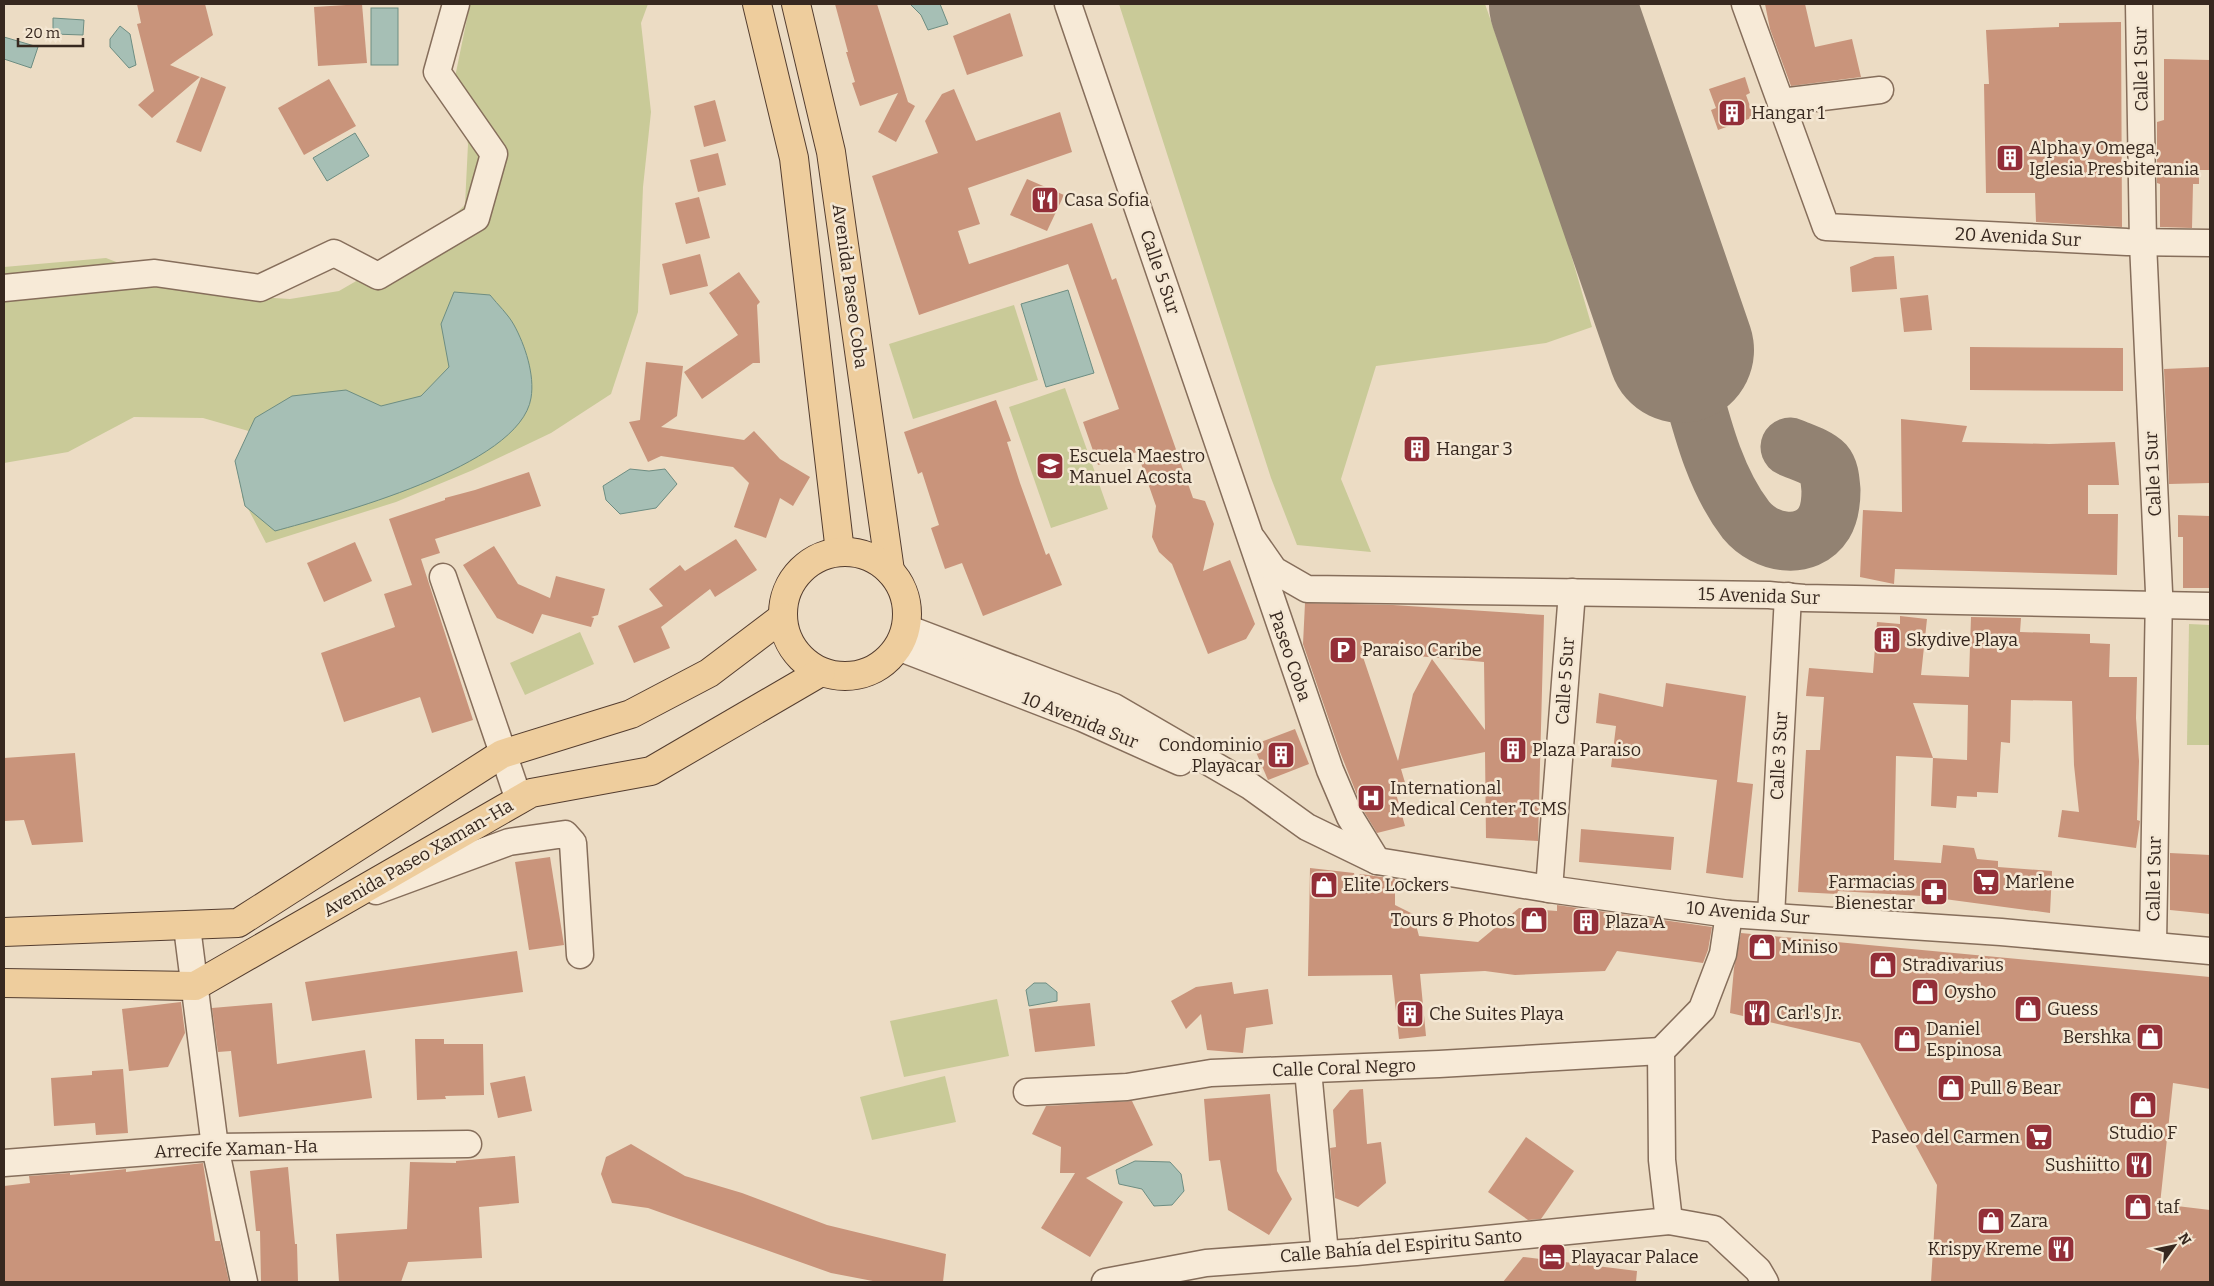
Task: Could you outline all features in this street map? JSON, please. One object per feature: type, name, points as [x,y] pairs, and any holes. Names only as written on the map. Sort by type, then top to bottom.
[{"type":"main road","points":[[757,4],[794,158],[840,552]]},
{"type":"main road","name":"Avenida Paseo Coba","points":[[796,4],[831,152],[890,571]]},
{"type":"main road","points":[[840,552],[858,554],[875,560],[890,571],[901,588],[907,607],[902,637],[887,660],[872,670],[856,676],[838,676],[822,672],[807,663],[794,650],[786,634],[783,617],[788,593],[800,571],[819,558],[840,552]]},
{"type":"main road","points":[[4,932],[238,923],[502,754],[631,714],[709,673],[783,617]]},
{"type":"main road","name":"Avenida Paseo Xaman-Ha","points":[[194,986],[531,793],[651,771],[822,672]]},
{"type":"main road","points":[[4,983],[194,986]]},
{"type":"street","points":[[4,288],[155,273],[260,288],[334,253],[378,276],[476,218],[494,154],[437,72],[456,4]]},
{"type":"street","name":"Calle 5 Sur","points":[[1068,4],[1253,540]]},
{"type":"street","points":[[1745,4],[1781,102],[1880,90]]},
{"type":"street","name":"Calle 1 Sur","points":[[2139,4],[2143,243],[2158,606],[2153,944]]},
{"type":"street","name":"20 Avenida Sur","points":[[1781,102],[1826,227],[2143,243],[2210,243]]},
{"type":"street","name":"15 Avenida Sur","points":[[1253,540],[1274,570],[1307,589],[1788,596],[2210,606]]},
{"type":"street","name":"Paseo Coba","points":[[1253,540],[1282,632],[1330,770],[1350,817],[1377,861]]},
{"type":"street","points":[[443,577],[519,800]]},
{"type":"street","points":[[1282,632],[1295,597],[1307,589]]},
{"type":"street","name":"Calle 5 Sur","points":[[1549,889],[1572,592]]},
{"type":"street","name":"Calle 3 Sur","points":[[1771,916],[1788,596]]},
{"type":"street","name":"10 Avenida Sur","points":[[902,637],[1184,764],[1270,822],[1307,828],[1377,861],[1549,889],[1729,914],[2153,944],[2210,951]]},
{"type":"street","name":"Paseo Coba","points":[[1307,828],[1325,818],[1333,796],[1330,770]]},
{"type":"street","points":[[333,907],[509,842],[564,834],[574,843],[580,955]]},
{"type":"street","points":[[1670,1221],[1662,1160],[1662,1050],[1702,1009],[1723,954],[1729,914]]},
{"type":"street","points":[[187,926],[216,1146],[244,1282]]},
{"type":"street","name":"Calle Coral Negro","points":[[1028,1092],[1127,1087],[1212,1074],[1448,1064],[1662,1050]]},
{"type":"street","points":[[1308,1070],[1325,1254]]},
{"type":"street","name":"Arrecife Xaman-Ha","points":[[4,1163],[216,1146],[468,1144]]},
{"type":"street","name":"Calle Bahía del Espiritu Santo","points":[[1106,1282],[1206,1263],[1325,1254],[1670,1221],[1714,1229],[1758,1270],[1765,1282]]},
{"type":"green space","points":[[470,4],[648,4],[641,23],[651,112],[643,187],[638,312],[611,394],[551,433],[473,470],[396,502],[266,543],[242,497],[252,432],[203,418],[134,417],[68,452],[4,463],[4,267],[106,258],[196,293],[290,299],[339,291],[427,240],[465,205],[468,144],[454,82]]},
{"type":"green space","points":[[1119,4],[1485,4],[1561,220],[1592,327],[1546,343],[1376,366],[1341,479],[1371,552],[1297,545],[1271,478]]},
{"type":"green space","points":[[1014,305],[1038,380],[913,419],[889,344]]},
{"type":"green space","points":[[1065,388],[1108,509],[1051,528],[1009,407]]},
{"type":"green space","points":[[2189,624],[2210,625],[2210,745],[2187,745]]},
{"type":"green space","points":[[580,632],[594,664],[525,695],[510,663]]},
{"type":"green space","points":[[997,999],[1009,1056],[904,1077],[890,1021]]},
{"type":"green space","points":[[945,1076],[956,1122],[872,1140],[860,1097]]},
{"type":"shaded area","points":[[910,4],[940,4],[948,24],[928,30],[921,15]]},
{"type":"shaded area","points":[[371,8],[398,8],[398,65],[371,65]]},
{"type":"shaded area","points":[[53,18],[84,20],[83,35],[53,34]]},
{"type":"shaded area","points":[[120,26],[130,34],[136,65],[129,68],[110,47],[110,39]]},
{"type":"shaded area","points":[[4,37],[38,47],[31,68],[4,59]]},
{"type":"shaded area","points":[[355,133],[369,156],[327,181],[313,158]]},
{"type":"shaded area","points":[[1068,290],[1094,373],[1046,387],[1021,304]]},
{"type":"shaded area","points":[[454,292],[490,295],[509,317],[518,333],[528,360],[532,380],[531,398],[519,423],[495,446],[460,466],[421,484],[338,513],[275,531],[245,506],[235,461],[255,418],[292,396],[346,390],[381,406],[421,396],[449,367],[441,324]]},
{"type":"shaded area","points":[[630,469],[649,471],[665,469],[677,484],[656,508],[620,514],[606,500],[603,486]]},
{"type":"shaded area","points":[[1034,983],[1046,983],[1057,992],[1057,1001],[1029,1006],[1026,990]]},
{"type":"shaded area","points":[[1135,1161],[1170,1162],[1181,1174],[1184,1191],[1172,1205],[1154,1206],[1142,1189],[1119,1184],[1116,1170]]},
{"type":"building","points":[[137,4],[205,4],[213,35],[170,65],[200,77],[152,118],[138,105],[154,91],[137,24],[141,23]]},
{"type":"building","points":[[362,4],[367,63],[318,66],[314,7]]},
{"type":"building","points":[[835,4],[877,4],[908,102],[915,106],[896,142],[878,132],[898,93],[860,106],[852,83],[855,82]]},
{"type":"building","points":[[1765,4],[1805,4],[1815,47],[1852,39],[1861,77],[1791,86],[1770,29]]},
{"type":"building","points":[[1010,13],[1023,56],[967,75],[953,36]]},
{"type":"building","points":[[2121,22],[2122,227],[2036,222],[2035,193],[1986,193],[1984,84],[1989,84],[1986,30],[2059,27],[2059,23]]},
{"type":"building","points":[[2164,59],[2210,60],[2210,170],[2199,170],[2199,184],[2193,184],[2192,228],[2160,227],[2160,184],[2157,183],[2157,122],[2164,120]]},
{"type":"building","points":[[201,77],[226,87],[201,152],[176,142]]},
{"type":"building","points":[[1745,77],[1750,93],[1746,95],[1754,117],[1718,130],[1711,110],[1716,108],[1709,89]]},
{"type":"building","points":[[329,79],[356,126],[304,155],[278,108]]},
{"type":"building","points":[[954,89],[976,141],[1060,112],[1072,152],[968,188],[980,224],[958,231],[969,264],[1092,223],[1112,280],[1116,278],[1193,498],[1205,501],[1214,524],[1203,571],[1230,560],[1255,624],[1246,639],[1208,654],[1172,564],[1159,552],[1152,537],[1156,506],[1137,452],[1098,465],[1083,422],[1119,409],[1068,264],[919,315],[872,176],[938,153],[925,121],[942,94]]},
{"type":"building","points":[[715,100],[726,141],[704,147],[694,106]]},
{"type":"building","points":[[718,153],[726,185],[698,192],[690,160]]},
{"type":"building","points":[[1027,179],[1064,195],[1047,231],[1010,215]]},
{"type":"building","points":[[699,197],[710,238],[686,244],[675,203]]},
{"type":"building","points":[[700,254],[708,286],[670,295],[662,264]]},
{"type":"building","points":[[1894,256],[1897,289],[1852,292],[1850,267],[1875,257]]},
{"type":"building","points":[[739,272],[760,302],[757,305],[760,363],[753,363],[702,399],[684,372],[738,335],[709,293]]},
{"type":"building","points":[[1928,295],[1932,330],[1904,332],[1900,298]]},
{"type":"building","points":[[1970,347],[2123,348],[2123,391],[1970,390]]},
{"type":"building","points":[[646,362],[683,366],[677,416],[661,427],[744,440],[754,431],[780,459],[810,477],[793,506],[780,498],[766,538],[734,527],[749,483],[733,467],[661,456],[648,462],[629,422],[640,420]]},
{"type":"building","points":[[2210,367],[2210,483],[2169,484],[2164,369]]},
{"type":"building","points":[[996,400],[1011,441],[1007,442],[1020,483],[1046,555],[1049,553],[1062,585],[983,616],[962,563],[945,569],[931,528],[939,525],[922,472],[918,474],[904,432]]},
{"type":"building","points":[[1901,419],[1967,426],[1962,442],[2049,444],[2115,442],[2119,485],[2088,485],[2088,514],[2118,514],[2117,575],[1895,569],[1894,584],[1860,577],[1863,510],[1902,512]]},
{"type":"building","points":[[529,472],[541,506],[435,539],[440,553],[421,559],[473,720],[432,733],[420,697],[344,722],[321,653],[395,627],[384,594],[412,585],[389,519],[445,500],[445,498]]},
{"type":"building","points":[[2178,515],[2210,516],[2210,588],[2183,588],[2183,537],[2178,537]]},
{"type":"building","points":[[736,539],[757,570],[715,597],[710,589],[661,627],[670,648],[634,663],[618,626],[663,606],[649,589],[680,565],[685,571]]},
{"type":"building","points":[[355,542],[372,581],[324,602],[307,563]]},
{"type":"building","points":[[494,546],[518,584],[550,598],[556,576],[605,589],[598,615],[591,617],[594,618],[591,627],[542,614],[533,634],[497,618],[463,565]]},
{"type":"building","points":[[1305,603],[1393,605],[1544,615],[1538,841],[1486,838],[1485,752],[1401,769],[1406,786],[1395,790],[1405,826],[1377,833],[1363,810],[1340,752],[1303,644]],"holes":[[[1361,651],[1484,662],[1485,730],[1432,659],[1413,694],[1398,761]]]},
{"type":"building","points":[[1900,616],[1927,619],[1921,675],[1969,677],[1971,617],[2021,618],[2020,632],[2090,634],[2090,643],[2110,644],[2109,677],[2137,677],[2136,718],[2139,761],[2137,820],[2140,821],[2136,848],[2058,837],[2062,810],[2079,812],[2074,765],[2072,701],[2011,700],[2010,743],[2001,742],[1998,793],[1977,792],[1977,797],[1957,796],[1956,808],[1931,806],[1933,758],[1896,756],[1894,860],[1941,863],[1943,845],[1974,848],[1977,859],[1998,861],[1998,867],[2052,871],[2050,913],[1922,896],[1838,891],[1837,894],[1798,892],[1806,750],[1820,750],[1824,697],[1806,696],[1809,668],[1873,673],[1877,622],[1900,624]],"holes":[[[1913,703],[1968,705],[1967,760],[1933,758]]]},
{"type":"building","points":[[1666,683],[1746,696],[1737,782],[1753,784],[1743,878],[1706,873],[1717,780],[1611,767],[1616,726],[1596,723],[1599,693],[1663,707]]},
{"type":"building","name":"Condominio Playacar","points":[[1295,729],[1309,764],[1268,780],[1253,745]]},
{"type":"building","points":[[75,753],[83,842],[32,845],[24,820],[4,821],[4,758]]},
{"type":"building","points":[[1581,829],[1674,837],[1671,870],[1579,862]]},
{"type":"building","points":[[2170,853],[2210,855],[2210,914],[2170,910]]},
{"type":"building","points":[[550,857],[564,945],[529,950],[515,862]]},
{"type":"building","name":"Plaza A","points":[[1310,868],[1354,873],[1355,877],[1361,874],[1395,879],[1395,905],[1413,914],[1419,936],[1478,942],[1519,908],[1557,911],[1557,905],[1712,927],[1708,950],[1703,963],[1617,951],[1605,971],[1515,975],[1485,971],[1420,974],[1426,1036],[1399,1039],[1392,975],[1308,976]]},
{"type":"building","name":"Paseo del Carmen","points":[[1741,933],[2210,977],[2210,1089],[2173,1083],[2160,1204],[2210,1210],[2210,1282],[1931,1282],[1937,1185],[1860,1043],[1730,1013],[1734,968]]},
{"type":"building","points":[[517,951],[523,992],[312,1021],[305,982]]},
{"type":"building","points":[[1232,982],[1234,994],[1268,989],[1273,1024],[1246,1028],[1243,1053],[1207,1050],[1201,1014],[1186,1029],[1171,1001],[1196,987]]},
{"type":"building","points":[[181,1002],[185,1033],[168,1067],[129,1071],[122,1009]]},
{"type":"building","points":[[272,1003],[277,1064],[365,1050],[372,1098],[239,1117],[231,1051],[218,1052],[212,1008]]},
{"type":"building","points":[[1090,1003],[1095,1046],[1035,1052],[1029,1009]]},
{"type":"building","points":[[415,1039],[444,1039],[444,1044],[483,1044],[484,1095],[445,1096],[446,1099],[417,1100]]},
{"type":"building","points":[[123,1069],[128,1133],[96,1135],[95,1123],[54,1126],[51,1078],[92,1075],[92,1071]]},
{"type":"building","points":[[525,1076],[532,1111],[498,1118],[490,1083]]},
{"type":"building","points":[[1363,1089],[1367,1144],[1381,1142],[1386,1183],[1358,1207],[1335,1198],[1330,1148],[1336,1147],[1333,1110],[1350,1090]]},
{"type":"building","points":[[1270,1094],[1277,1171],[1292,1199],[1269,1235],[1228,1210],[1220,1160],[1209,1161],[1204,1099]]},
{"type":"building","points":[[1132,1101],[1153,1145],[1086,1178],[1123,1202],[1090,1257],[1041,1228],[1075,1173],[1060,1173],[1061,1147],[1032,1134],[1046,1106]]},
{"type":"building","points":[[1526,1137],[1574,1171],[1541,1219],[1528,1220],[1488,1192]]},
{"type":"building","points":[[631,1144],[685,1176],[742,1193],[827,1225],[946,1254],[943,1282],[878,1282],[831,1273],[648,1208],[612,1203],[601,1174],[606,1157]]},
{"type":"building","points":[[515,1156],[519,1203],[479,1207],[482,1258],[408,1262],[401,1282],[339,1282],[336,1234],[407,1229],[410,1162],[456,1163],[456,1161]]},
{"type":"building","points":[[203,1163],[215,1241],[220,1241],[229,1282],[4,1282],[4,1186],[30,1183],[29,1176],[70,1173],[70,1175],[126,1169],[126,1172]]},
{"type":"building","points":[[288,1167],[295,1244],[297,1244],[298,1282],[261,1282],[260,1231],[256,1231],[250,1171]]},
{"type":"building","name":"Playacar Palace","points":[[1523,1257],[1637,1271],[1636,1282],[1503,1282]]},
{"type":"taxiway","points":[[1681,350],[1706,438],[1733,501],[1754,528],[1774,539],[1796,541],[1807,538],[1824,523],[1829,511],[1831,490],[1829,476],[1824,464],[1813,456],[1790,447]]},
{"type":"runway","points":[[1562,4],[1681,350]]},
{"type":"place","name":"Hangar 1","points":[[1732,113]]},
{"type":"place","name":"Alpha y Omega, Iglesia Presbiterania","points":[[2010,158]]},
{"type":"place","name":"Casa Sofia","points":[[1045,200]]},
{"type":"place","name":"Hangar 3","points":[[1417,449]]},
{"type":"place","name":"Escuela Maestro Manuel Acosta","points":[[1050,466]]},
{"type":"place","name":"Skydive Playa","points":[[1887,640]]},
{"type":"place","name":"Paraiso Caribe","points":[[1343,650]]},
{"type":"place","name":"Plaza Paraiso","points":[[1513,750]]},
{"type":"place","name":"Condominio Playacar","points":[[1281,755]]},
{"type":"place","name":"International Medical Center TCMS","points":[[1371,798]]},
{"type":"place","name":"Marlene","points":[[1986,882]]},
{"type":"place","name":"Elite Lockers","points":[[1324,885]]},
{"type":"place","name":"Farmacias Bienestar","points":[[1934,892]]},
{"type":"place","name":"Tours & Photos","points":[[1534,920]]},
{"type":"place","name":"Plaza A","points":[[1586,922]]},
{"type":"place","name":"Miniso","points":[[1762,947]]},
{"type":"place","name":"Stradivarius","points":[[1883,965]]},
{"type":"place","name":"Oysho","points":[[1925,992]]},
{"type":"place","name":"Guess","points":[[2028,1009]]},
{"type":"place","name":"Carl's Jr.","points":[[1757,1013]]},
{"type":"place","name":"Che Suites Playa","points":[[1410,1014]]},
{"type":"place","name":"Bershka","points":[[2150,1037]]},
{"type":"place","name":"Daniel Espinosa","points":[[1907,1039]]},
{"type":"place","name":"Pull & Bear","points":[[1951,1088]]},
{"type":"place","name":"Studio F","points":[[2143,1105]]},
{"type":"place","name":"Paseo del Carmen","points":[[2039,1137]]},
{"type":"place","name":"Sushiitto","points":[[2139,1165]]},
{"type":"place","name":"taf","points":[[2138,1207]]},
{"type":"place","name":"Zara","points":[[1991,1221]]},
{"type":"place","name":"Krispy Kreme","points":[[2061,1249]]},
{"type":"place","name":"Playacar Palace","points":[[1552,1257]]}]
